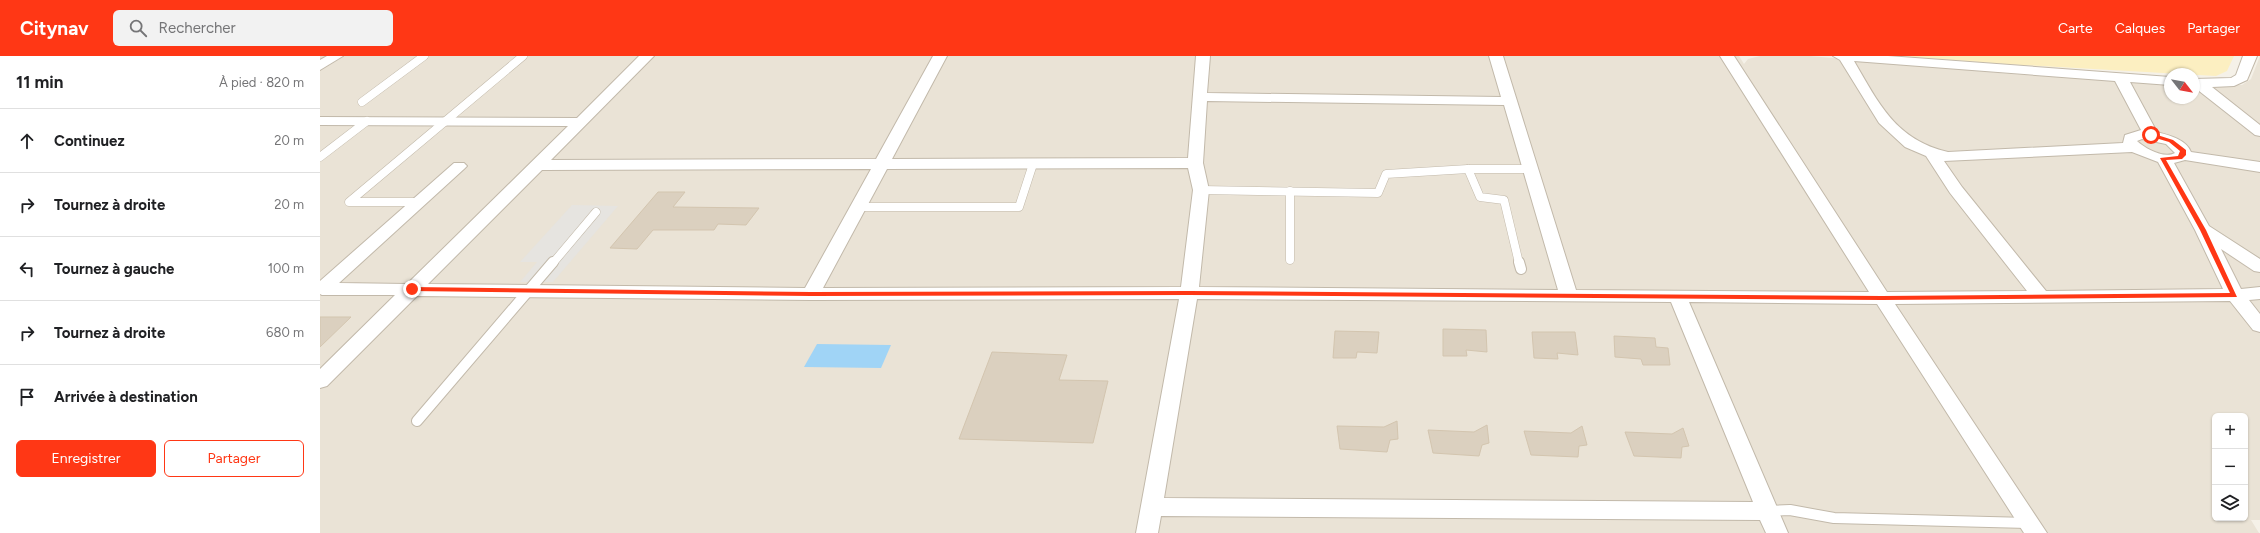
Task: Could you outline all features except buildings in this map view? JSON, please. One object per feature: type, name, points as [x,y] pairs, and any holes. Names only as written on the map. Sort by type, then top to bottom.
[{"type":"street","points":[[320,66],[336,56]]},
{"type":"street","points":[[320,380],[647,56]]},
{"type":"street","points":[[811,294],[940,56]]},
{"type":"street","points":[[1147,533],[1153,507],[1189,293],[1201,190],[1195,164],[1203,56]]},
{"type":"street","points":[[1496,56],[1569,295]]},
{"type":"street","points":[[1730,56],[1882,298],[2033,528]]},
{"type":"street","points":[[1840,56],[2164,81]]},
{"type":"street","points":[[1844,56],[1891,131],[1915,148],[1932,155],[1948,157],[2134,147]]},
{"type":"street","points":[[2200,83],[2234,82],[2242,77],[2250,56]]},
{"type":"street","points":[[2120,78],[2151,135]]},
{"type":"street","points":[[2200,86],[2260,132]]},
{"type":"street","points":[[1200,97],[1510,101]]},
{"type":"street","points":[[320,121],[581,122]]},
{"type":"street","points":[[2183,155],[2178,146],[2151,135],[2134,135],[2130,138],[2130,142],[2134,147],[2142,152],[2163,158],[2180,158],[2183,155],[2260,167]]},
{"type":"street","points":[[1932,155],[1956,190],[2041,297]]},
{"type":"street","points":[[2163,158],[2203,230],[2234,295],[2260,326]]},
{"type":"street","points":[[537,165],[1195,164]]},
{"type":"street","points":[[459,166],[322,289],[811,294],[1189,293],[1882,298],[2234,295],[2260,293]]},
{"type":"street","points":[[2203,230],[2260,267]]},
{"type":"street","points":[[1678,297],[1777,533]]},
{"type":"street","points":[[1153,507],[1768,511]]},
{"type":"lane","points":[[362,102],[424,56]]},
{"type":"lane","points":[[418,202],[349,202],[523,56]]},
{"type":"lane","points":[[320,157],[367,121]]},
{"type":"lane","points":[[858,207],[1019,207],[1033,164]]},
{"type":"lane","points":[[1468,169],[1480,197],[1504,200],[1521,269]]},
{"type":"lane","points":[[1201,190],[1378,193],[1386,174],[1468,169],[1530,169]]},
{"type":"lane","points":[[1290,191],[1290,260]]},
{"type":"lane","points":[[417,421],[596,212]]},
{"type":"lane","points":[[1768,511],[1790,510],[1834,518],[2033,528]]},
{"type":"shaded area","points":[[320,56],[1739,56],[1744,64],[1748,59],[1760,56],[1810,56],[2011,74],[2164,84],[2164,104],[2200,104],[2200,85],[2242,85],[2251,79],[2260,56],[2260,520],[2251,520],[2259,533],[320,533]]},
{"type":"shaded area","points":[[572,205],[618,206],[553,282],[520,282],[537,262],[520,262]]},
{"type":"sand","points":[[1902,56],[2234,56],[2227,71],[2216,76],[2200,75],[2200,68],[2164,68],[2164,73],[2005,64]]},
{"type":"water","points":[[817,344],[891,345],[881,368],[804,367]]},
{"type":"route","points":[[412,289],[811,294],[1189,293],[1882,298],[2234,295],[2203,230],[2163,158],[2180,158],[2183,155],[2183,150],[2171,141],[2151,135]]}]
